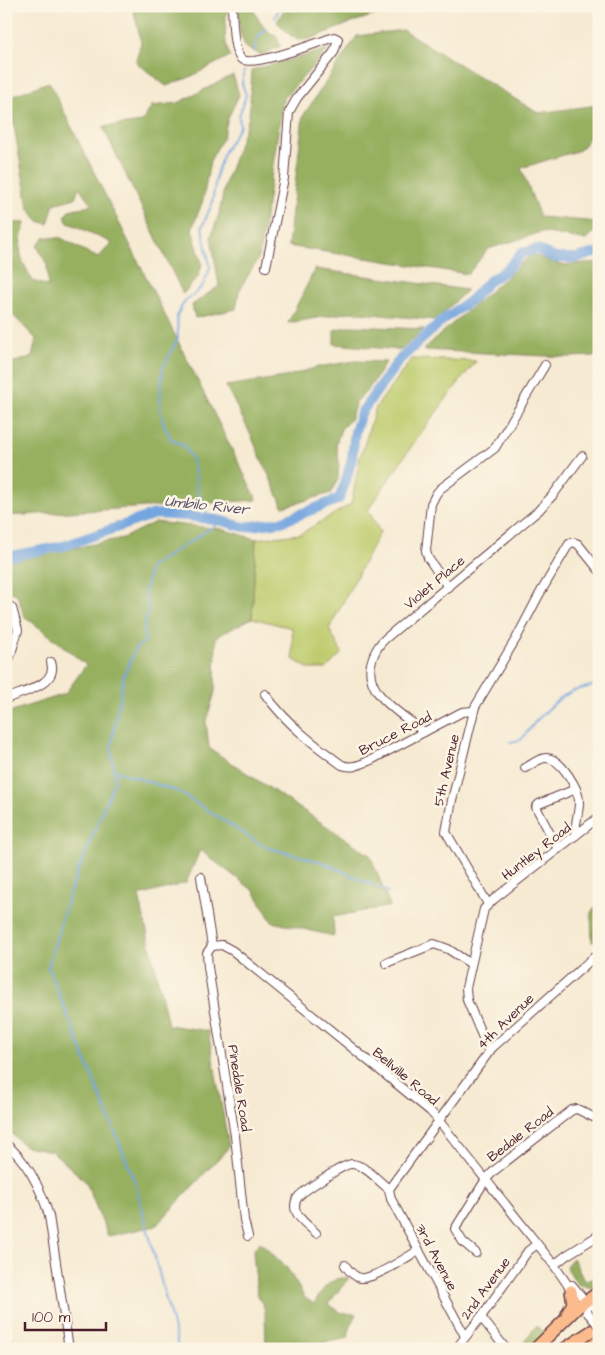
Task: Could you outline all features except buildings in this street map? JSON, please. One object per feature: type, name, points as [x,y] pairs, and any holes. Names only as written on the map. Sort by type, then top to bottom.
[{"type":"highway","points":[[535,1349],[562,1321],[573,1303],[574,1290],[588,1293],[599,1292]]},
{"type":"highway","points":[[562,1321],[586,1306],[599,1292]]},
{"type":"highway","points":[[564,1349],[599,1326]]},
{"type":"highway","points":[[587,1349],[599,1341]]},
{"type":"street","points":[[232,6],[237,52],[242,60],[247,62],[265,59],[334,37],[338,39],[334,52],[289,112],[284,178],[266,267]]},
{"type":"street","points":[[448,587],[428,558],[426,551],[433,499],[440,489],[496,448],[546,365]]},
{"type":"street","name":"Violet Place","points":[[424,732],[378,694],[370,680],[370,667],[374,653],[383,641],[538,511],[553,495],[582,456]]},
{"type":"street","name":"5th Avenue","points":[[488,904],[450,841],[446,828],[473,711],[569,544],[573,542],[578,544],[599,570]]},
{"type":"street","points":[[6,603],[12,608],[18,630],[6,670]]},
{"type":"street","points":[[6,699],[32,690],[44,682],[52,674],[51,662]]},
{"type":"street","name":"Bruce Road","points":[[265,694],[287,721],[309,741],[342,765],[348,767],[360,765],[462,712],[473,711]]},
{"type":"street","points":[[525,768],[543,758],[555,760],[562,766],[576,789],[580,802],[575,826],[576,835]]},
{"type":"street","points":[[558,849],[536,806],[560,794],[576,789]]},
{"type":"street","name":"Huntley Road","points":[[488,904],[599,817]]},
{"type":"street","name":"Pinedale Road","points":[[201,877],[212,946],[207,951],[207,957],[235,1136],[244,1220],[248,1236]]},
{"type":"street","points":[[488,904],[483,912],[471,964],[467,983],[467,998],[489,1052]]},
{"type":"street","name":"Bellville Road","points":[[212,946],[222,944],[238,954],[411,1095],[439,1121],[574,1290],[599,1326]]},
{"type":"street","points":[[386,963],[434,944],[448,948],[471,964]]},
{"type":"street","name":"4th Avenue","points":[[390,1190],[489,1052],[501,1039],[593,958],[599,956]]},
{"type":"street","name":"Bedale Road","points":[[476,1253],[467,1246],[455,1229],[486,1179],[494,1170],[572,1110],[577,1110],[593,1117],[599,1115]]},
{"type":"street","points":[[6,1144],[23,1160],[45,1203],[49,1216],[69,1349]]},
{"type":"street","points":[[316,1233],[297,1214],[296,1200],[301,1194],[342,1167],[350,1164],[356,1165],[390,1190]]},
{"type":"street","name":"3rd Avenue","points":[[390,1190],[391,1199],[465,1336]]},
{"type":"street","points":[[554,1265],[566,1255],[599,1236]]},
{"type":"street","name":"2nd Avenue","points":[[456,1349],[528,1251],[537,1244]]},
{"type":"street","points":[[345,1265],[351,1273],[360,1278],[366,1278],[419,1250]]},
{"type":"street","name":"Bellville Road","points":[[586,1306],[599,1318]]},
{"type":"street","points":[[481,1317],[506,1349]]},
{"type":"street","points":[[6,1337],[9,1349]]},
{"type":"green space","points":[[130,6],[226,6],[225,37],[230,56],[188,78],[166,86],[136,62],[141,42],[134,12]]},
{"type":"green space","points":[[238,6],[252,6],[262,24],[277,37],[280,46],[262,55],[246,48],[240,33]]},
{"type":"green space","points":[[286,6],[384,6],[390,10],[310,39],[300,40],[290,35],[277,22]]},
{"type":"green space","points":[[403,30],[538,113],[599,105],[599,122],[580,150],[521,168],[540,217],[599,222],[599,227],[586,240],[542,232],[488,249],[468,274],[288,246],[303,116],[357,36]]},
{"type":"green space","points":[[329,49],[283,99],[259,257],[239,291],[236,309],[195,318],[192,305],[219,286],[211,237],[219,214],[225,184],[249,117],[252,70]]},
{"type":"green space","points":[[233,75],[239,95],[228,118],[223,137],[210,161],[203,200],[192,229],[202,264],[198,277],[183,294],[103,127],[142,122],[152,106],[178,103]]},
{"type":"green space","points":[[49,82],[257,500],[6,516],[6,358],[15,362],[32,357],[36,339],[6,308],[6,222],[25,223],[20,248],[22,259],[33,281],[48,286],[47,265],[37,246],[45,237],[61,238],[98,258],[112,243],[68,223],[65,217],[69,210],[92,205],[79,187],[75,198],[54,204],[48,224],[38,221],[28,207],[9,97]]},
{"type":"green space","points":[[531,254],[561,265],[599,262],[599,356],[566,357],[423,350],[504,279]]},
{"type":"green space","points":[[315,269],[467,290],[436,320],[350,312],[288,323]]},
{"type":"green space","points":[[351,326],[424,329],[401,350],[334,344],[334,330]]},
{"type":"green space","points":[[412,359],[476,361],[420,434],[368,510],[380,532],[329,629],[342,653],[326,669],[309,669],[293,659],[292,628],[252,618],[256,539],[300,534],[351,504],[360,458],[376,407]]},
{"type":"green space","points":[[355,361],[386,362],[368,390],[356,402],[350,420],[341,429],[336,444],[339,461],[338,479],[331,493],[283,507],[248,429],[226,386],[285,377],[318,367]]},
{"type":"green space","points":[[155,522],[221,529],[256,539],[252,618],[216,637],[215,692],[206,722],[209,748],[370,855],[390,906],[333,917],[334,936],[272,922],[254,891],[200,850],[186,883],[139,896],[168,1025],[208,1031],[229,1147],[156,1226],[108,1236],[86,1182],[52,1151],[25,1146],[6,1129],[6,713],[65,694],[86,665],[24,616],[17,594],[6,590],[6,562],[123,538]]},
{"type":"green space","points":[[599,905],[599,941],[592,942],[591,912]]},
{"type":"green space","points":[[260,1242],[287,1268],[305,1298],[314,1304],[327,1285],[337,1279],[349,1278],[328,1304],[342,1313],[356,1314],[350,1326],[348,1338],[323,1343],[323,1349],[266,1349],[265,1310],[257,1293],[253,1251]]},
{"type":"green space","points":[[573,1258],[584,1281],[599,1275],[599,1285],[592,1288],[577,1284],[566,1266]]},
{"type":"green space","points":[[536,1326],[545,1333],[531,1349],[520,1349]]},
{"type":"waterway","points":[[275,18],[280,6]]},
{"type":"waterway","points":[[254,51],[257,38],[267,28]]},
{"type":"waterway","points":[[209,519],[197,489],[195,470],[191,457],[184,446],[171,439],[164,424],[160,410],[161,387],[163,368],[178,338],[177,315],[186,299],[194,295],[203,285],[210,267],[202,227],[212,204],[217,172],[224,152],[240,126],[239,116],[246,95],[242,84],[244,71]]},
{"type":"waterway","name":"Umbilo River","points":[[6,557],[64,546],[155,514],[222,521],[244,527],[281,522],[339,499],[352,458],[355,431],[361,413],[399,360],[444,319],[471,300],[488,282],[507,269],[522,253],[537,249],[555,258],[576,258],[599,252]]},
{"type":"waterway","points":[[177,1349],[177,1341],[135,1182],[48,967],[70,891],[115,780],[111,747],[124,675],[136,648],[145,641],[144,627],[148,610],[145,590],[150,567],[222,521]]},
{"type":"waterway","points":[[510,742],[521,740],[536,721],[560,698],[573,691],[599,684]]},
{"type":"waterway","points":[[592,766],[591,753],[597,724],[597,685]]},
{"type":"waterway","points":[[114,770],[179,792],[265,847],[322,862],[388,892]]}]
